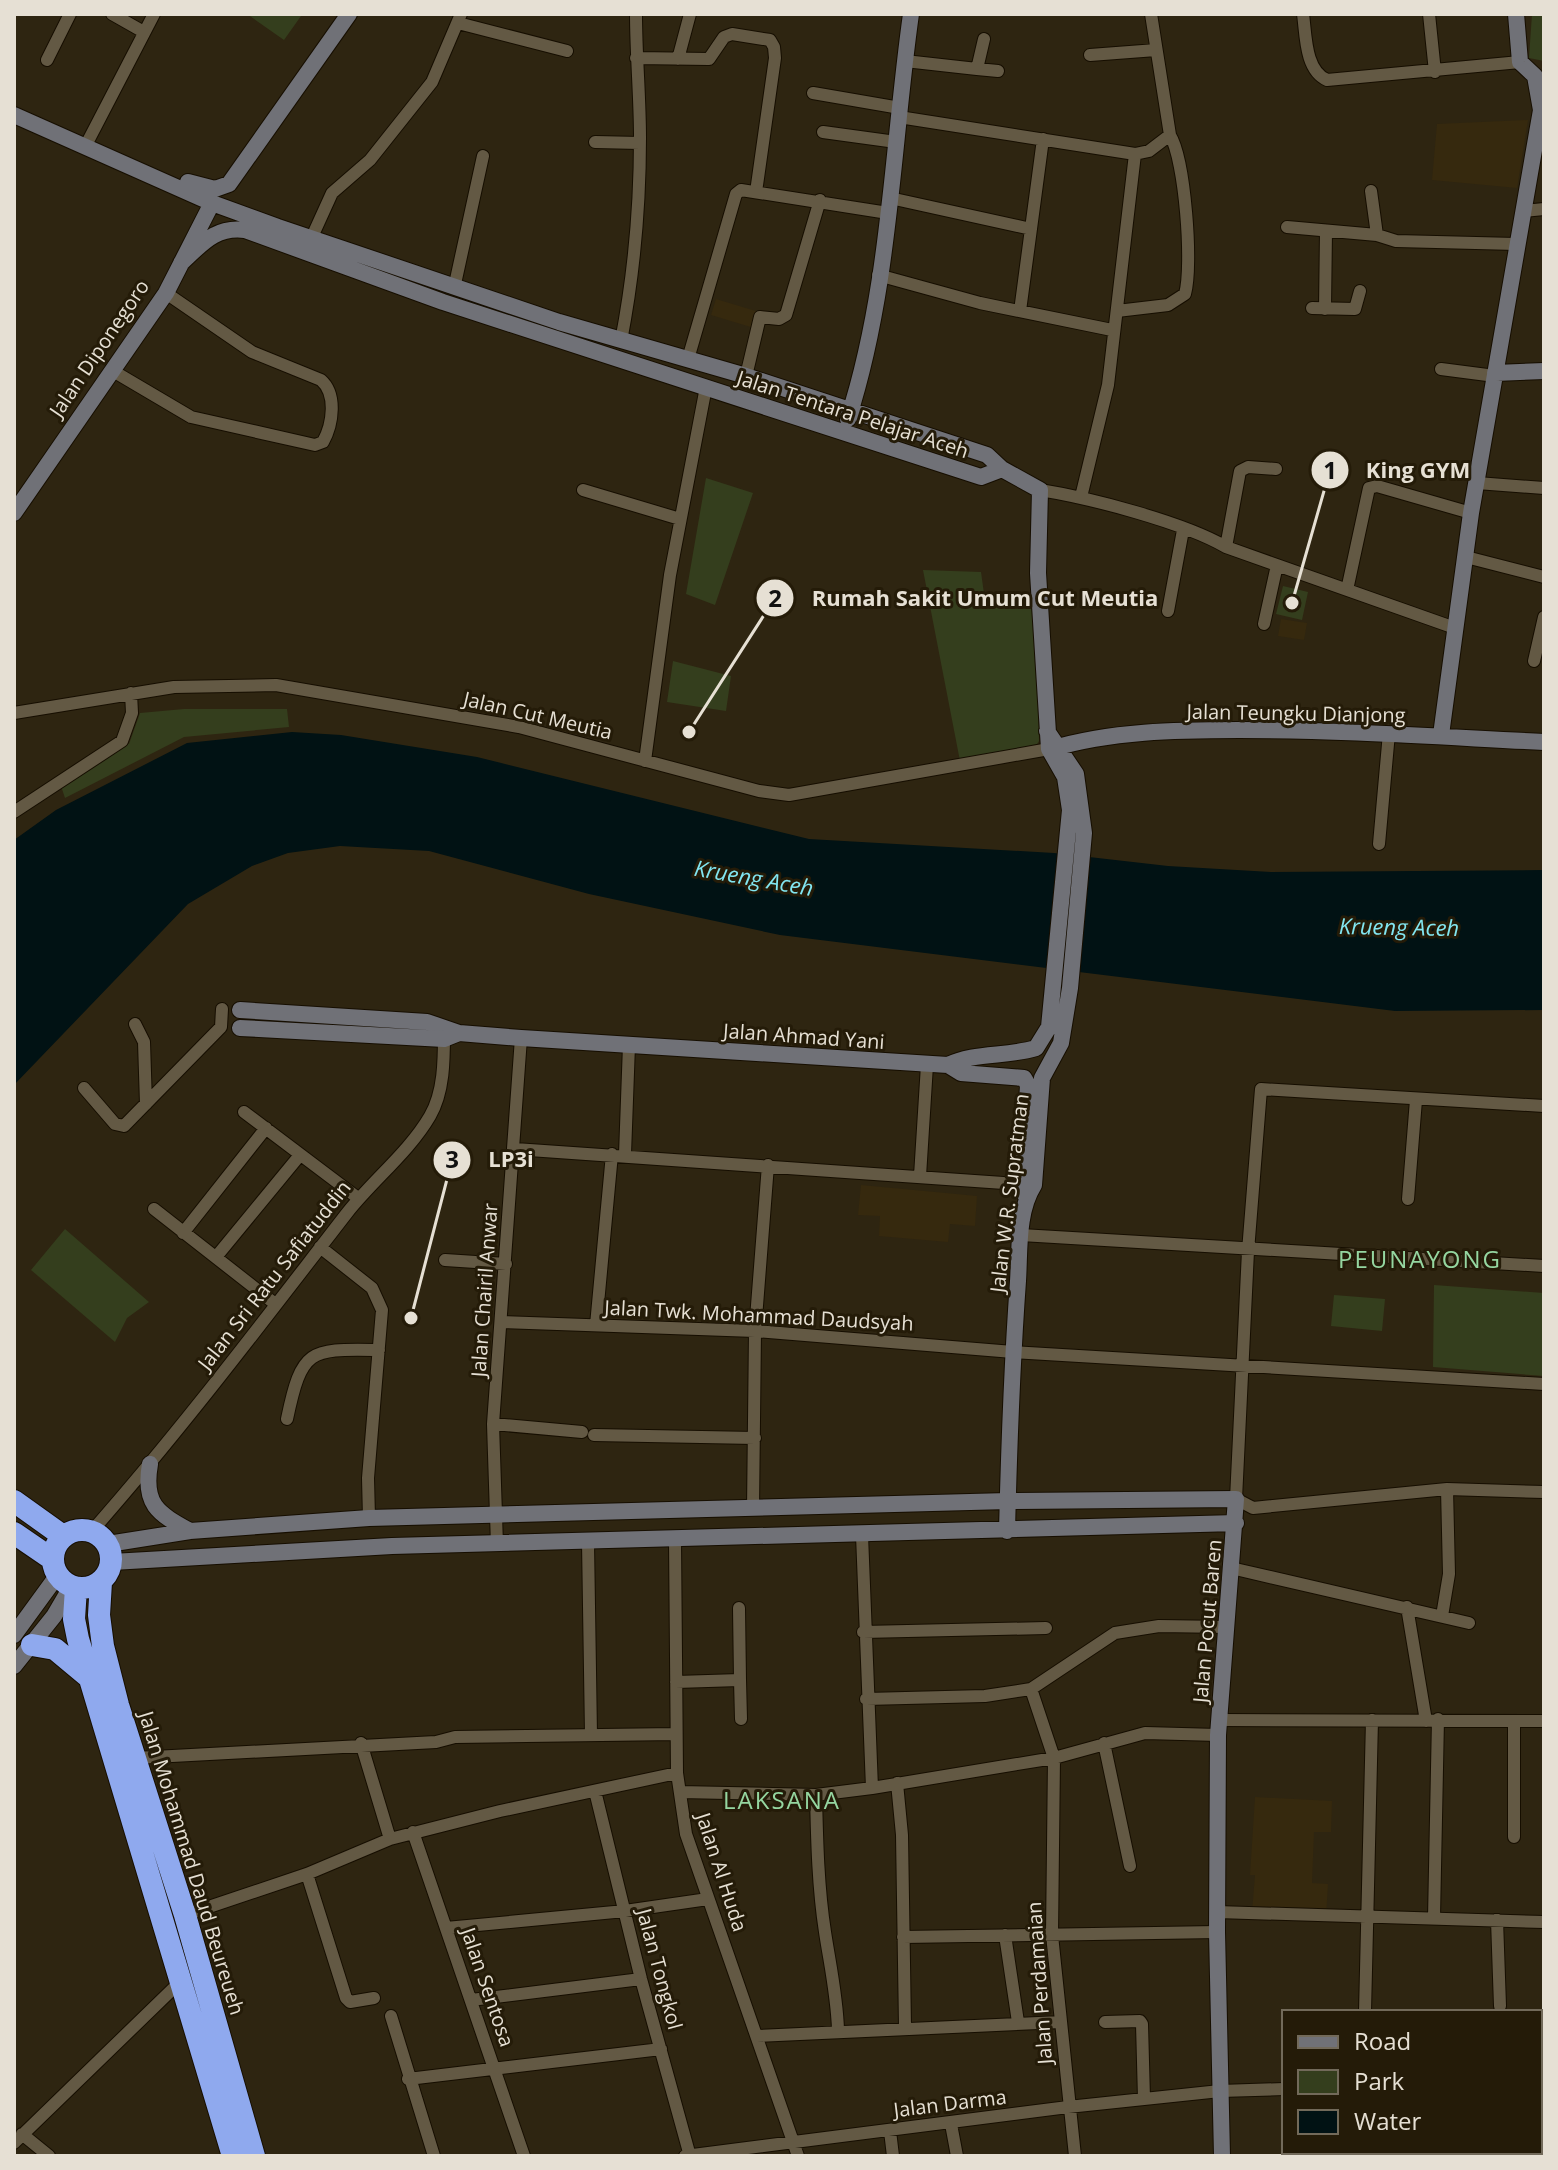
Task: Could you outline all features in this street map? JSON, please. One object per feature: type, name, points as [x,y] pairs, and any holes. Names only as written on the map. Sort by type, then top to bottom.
[{"type":"highway","points":[[14,1501],[63,1536]]},
{"type":"highway","points":[[14,1533],[64,1577],[89,1588],[103,1555],[77,1530],[63,1536],[55,1546],[64,1577],[74,1619],[233,2156]]},
{"type":"highway","name":"Jalan Mohammad Daud Beureueh","points":[[103,1555],[99,1615],[103,1646],[254,2156]]},
{"type":"highway","points":[[23,1640],[55,1649],[92,1680]]},
{"type":"main road","points":[[14,115],[146,174],[168,176],[206,188],[229,184],[349,14]]},
{"type":"main road","points":[[844,433],[862,370],[878,275],[911,14]]},
{"type":"main road","points":[[1441,735],[1471,513],[1542,110],[1535,76],[1520,62],[1516,14]]},
{"type":"main road","name":"Jalan Tentara Pelajar Aceh","points":[[146,174],[278,227],[455,284],[558,330],[706,387],[981,477],[1002,469],[987,455],[746,376],[621,341],[558,330],[443,302],[245,230],[230,228],[213,233],[181,263]]},
{"type":"main road","points":[[229,184],[234,202],[278,227]]},
{"type":"main road","name":"Jalan Diponegoro","points":[[14,513],[166,293],[212,203]]},
{"type":"main road","points":[[1495,375],[1544,371]]},
{"type":"main road","points":[[1002,469],[1040,490]]},
{"type":"main road","name":"Jalan W.R. Supratman","points":[[1040,490],[1038,573],[1047,731],[1065,777],[1076,833]]},
{"type":"main road","name":"Jalan Teungku Dianjong","points":[[1055,748],[1114,736],[1206,730],[1389,733],[1544,742]]},
{"type":"main road","name":"Jalan W.R. Supratman","points":[[1007,1531],[1013,1352],[1021,1235],[1042,1078],[1061,1043],[1062,987],[1076,833],[1076,774],[1055,748]]},
{"type":"main road","points":[[948,1065],[961,1058],[1005,1056],[1036,1048],[1048,1032],[1062,987]]},
{"type":"main road","points":[[240,1010],[287,1012],[449,1033]]},
{"type":"main road","points":[[286,1029],[287,1012]]},
{"type":"main road","name":"Jalan Ahmad Yani","points":[[240,1028],[449,1033],[948,1065],[961,1073],[1026,1080],[1027,1189]]},
{"type":"main road","points":[[150,1464],[146,1485],[153,1504],[166,1517],[190,1531]]},
{"type":"main road","points":[[103,1555],[190,1531],[369,1518],[1008,1501],[1236,1499]]},
{"type":"main road","name":"Jalan Pocut Baren","points":[[1222,2156],[1217,1932],[1218,1727],[1236,1499]]},
{"type":"main road","points":[[103,1555],[1236,1523]]},
{"type":"main road","points":[[14,1666],[23,1640],[64,1577]]},
{"type":"street","points":[[47,60],[70,14]]},
{"type":"street","points":[[112,14],[142,31]]},
{"type":"street","points":[[86,145],[142,31],[154,14]]},
{"type":"street","points":[[621,341],[633,283],[640,143],[636,14]]},
{"type":"street","points":[[678,59],[690,14]]},
{"type":"street","points":[[1117,311],[1168,305],[1185,294],[1188,251],[1180,163],[1170,135],[1151,14]]},
{"type":"street","points":[[1303,14],[1312,67],[1318,76],[1339,81],[1520,62]]},
{"type":"street","points":[[1429,14],[1435,72]]},
{"type":"street","points":[[312,237],[332,193],[370,160],[432,82],[460,18],[567,51]]},
{"type":"street","points":[[636,58],[713,58],[724,37],[732,34],[770,40],[774,47],[756,192]]},
{"type":"street","points":[[977,69],[984,39]]},
{"type":"street","points":[[1090,55],[1156,50]]},
{"type":"street","points":[[905,61],[998,71]]},
{"type":"street","points":[[813,93],[900,112],[1135,154],[1149,151],[1170,135]]},
{"type":"street","points":[[823,132],[896,142]]},
{"type":"street","points":[[1020,311],[1043,139]]},
{"type":"street","points":[[595,142],[640,143]]},
{"type":"street","points":[[1081,497],[1108,385],[1112,330],[1117,311],[1135,154]]},
{"type":"street","points":[[455,284],[483,156]]},
{"type":"street","points":[[688,359],[736,194],[741,190],[889,206],[1031,229]]},
{"type":"street","points":[[1371,191],[1377,235]]},
{"type":"street","points":[[746,376],[760,317],[779,319],[786,315],[820,200]]},
{"type":"street","points":[[1523,211],[1544,209]]},
{"type":"street","points":[[1287,227],[1377,235],[1396,241],[1516,244]]},
{"type":"street","points":[[1326,231],[1318,308],[1355,309],[1360,291]]},
{"type":"street","points":[[878,275],[1020,311],[1112,330]]},
{"type":"street","points":[[113,371],[191,417],[315,445],[323,442],[332,399],[329,387],[321,380],[252,352],[166,293]]},
{"type":"street","points":[[1441,369],[1495,375]]},
{"type":"street","points":[[645,761],[680,519],[706,387]]},
{"type":"street","points":[[1226,547],[1240,471],[1248,467],[1276,469]]},
{"type":"street","points":[[1477,483],[1544,488]]},
{"type":"street","points":[[1347,590],[1369,488],[1377,486],[1471,513]]},
{"type":"street","points":[[583,490],[680,519]]},
{"type":"street","points":[[1040,490],[1081,497],[1205,535],[1226,547],[1455,628]]},
{"type":"street","points":[[1168,611],[1183,530]]},
{"type":"street","points":[[1466,557],[1544,577]]},
{"type":"street","points":[[1264,624],[1277,565]]},
{"type":"street","points":[[1534,661],[1544,617]]},
{"type":"street","name":"Jalan Cut Meutia","points":[[14,713],[174,687],[252,684],[307,689],[519,727],[789,795],[823,792],[1055,748]]},
{"type":"street","points":[[14,812],[122,741],[132,713],[131,693]]},
{"type":"street","points":[[1379,844],[1389,733]]},
{"type":"street","points":[[84,1088],[119,1126],[124,1126],[221,1027],[222,1009]]},
{"type":"street","points":[[135,1024],[144,1042],[146,1104]]},
{"type":"street","name":"Jalan Sri Ratu Safiatuddin","points":[[103,1555],[150,1464],[358,1198],[431,1115],[449,1033]]},
{"type":"street","name":"Jalan Chairil Anwar","points":[[497,1545],[493,1515],[493,1424],[521,1038]]},
{"type":"street","points":[[596,1325],[629,1045]]},
{"type":"street","points":[[920,1176],[927,1065]]},
{"type":"street","name":"Jalan Pocut Baren","points":[[1236,1499],[1248,1251],[1261,1089],[1416,1100]]},
{"type":"street","points":[[1408,1199],[1416,1100],[1544,1106]]},
{"type":"street","points":[[244,1112],[358,1198]]},
{"type":"street","points":[[183,1233],[266,1128]]},
{"type":"street","points":[[515,1149],[920,1176],[1027,1189]]},
{"type":"street","points":[[216,1257],[300,1155]]},
{"type":"street","points":[[753,1509],[755,1331],[768,1165]]},
{"type":"street","points":[[154,1209],[274,1303]]},
{"type":"street","points":[[1021,1235],[1248,1251],[1544,1266]]},
{"type":"street","points":[[320,1247],[376,1294],[382,1310],[368,1478],[369,1518]]},
{"type":"street","points":[[445,1260],[506,1264]]},
{"type":"street","name":"Jalan Twk. Mohammad Daudsyah","points":[[502,1322],[755,1331],[1013,1352],[1544,1384]]},
{"type":"street","points":[[287,1419],[295,1381],[306,1362],[317,1353],[327,1349],[379,1350]]},
{"type":"street","points":[[493,1424],[588,1433],[755,1438]]},
{"type":"street","points":[[1236,1499],[1253,1508],[1447,1489],[1544,1492]]},
{"type":"street","points":[[1442,1616],[1449,1574],[1447,1489]]},
{"type":"street","points":[[1236,1523],[1253,1508]]},
{"type":"street","points":[[862,1535],[863,1632],[872,1788]]},
{"type":"street","name":"Jalan Al Huda","points":[[675,1540],[677,1773],[686,1834],[798,2156]]},
{"type":"street","points":[[588,1542],[591,1735]]},
{"type":"street","points":[[1231,1568],[1469,1623]]},
{"type":"street","points":[[1407,1607],[1432,1720],[1434,1918]]},
{"type":"street","points":[[739,1608],[741,1719]]},
{"type":"street","points":[[866,1699],[985,1696],[1031,1689],[1115,1633],[1159,1626],[1225,1627]]},
{"type":"street","points":[[863,1632],[1046,1628]]},
{"type":"street","points":[[676,1682],[740,1680]]},
{"type":"street","name":"Jalan Perdamaian","points":[[1031,1689],[1054,1758],[1052,1935],[1075,2156]]},
{"type":"street","points":[[1365,2010],[1372,1720]]},
{"type":"street","points":[[680,1792],[816,1795],[1054,1758],[1145,1733],[1218,1727],[1372,1720],[1544,1721]]},
{"type":"street","points":[[1514,1721],[1514,1837]]},
{"type":"street","points":[[135,1758],[361,1743],[676,1734]]},
{"type":"street","points":[[361,1743],[390,1839]]},
{"type":"street","points":[[1104,1743],[1130,1866]]},
{"type":"street","points":[[185,1915],[307,1874],[413,1832],[677,1773]]},
{"type":"street","points":[[897,1783],[902,1835],[905,2027]]},
{"type":"street","name":"Jalan Tongkol","points":[[595,1791],[688,2156]]},
{"type":"street","points":[[816,1795],[818,1862],[825,1932],[834,1970],[838,2030]]},
{"type":"street","name":"Jalan Sentosa","points":[[413,1832],[524,2156]]},
{"type":"street","points":[[307,1874],[346,1998],[350,2002],[374,1998]]},
{"type":"street","points":[[446,1928],[625,1911],[708,1899]]},
{"type":"street","points":[[1217,1912],[1544,1922]]},
{"type":"street","points":[[1497,1920],[1500,2006]]},
{"type":"street","points":[[903,1937],[1217,1932]]},
{"type":"street","points":[[1005,1935],[1018,2022]]},
{"type":"street","points":[[471,2000],[641,1979]]},
{"type":"street","points":[[49,2156],[18,2138],[182,1980]]},
{"type":"street","points":[[391,2016],[434,2156]]},
{"type":"street","points":[[1105,2022],[1135,2020],[1142,2024],[1144,2099]]},
{"type":"street","points":[[757,2036],[1061,2022]]},
{"type":"street","points":[[408,2079],[496,2071],[661,2049]]},
{"type":"street","name":"Jalan Darma","points":[[688,2156],[1068,2107],[1220,2091],[1282,2089]]},
{"type":"street","points":[[951,2124],[957,2156]]},
{"type":"street","points":[[890,2131],[893,2156]]},
{"type":"shaded area","points":[[1528,120],[1517,188],[1432,180],[1437,124]]},
{"type":"shaded area","points":[[716,299],[759,312],[754,328],[711,315]]},
{"type":"shaded area","points":[[1281,619],[1307,623],[1304,640],[1278,636]]},
{"type":"shaded area","points":[[861,1185],[977,1196],[975,1226],[950,1224],[948,1242],[879,1236],[880,1216],[858,1215]]},
{"type":"shaded area","points":[[1255,1797],[1332,1801],[1331,1832],[1314,1832],[1312,1883],[1328,1884],[1326,1916],[1252,1912],[1255,1875],[1250,1875]]},
{"type":"green space","points":[[247,14],[298,14],[301,16],[284,40]]},
{"type":"green space","points":[[1532,14],[1544,14],[1544,61],[1529,58]]},
{"type":"green space","points":[[706,478],[753,493],[715,605],[686,594]]},
{"type":"green space","points":[[923,570],[981,572],[985,601],[1036,600],[1039,741],[1034,749],[960,761]]},
{"type":"green space","points":[[1283,586],[1308,592],[1302,620],[1276,614]]},
{"type":"green space","points":[[673,661],[731,676],[726,711],[667,702]]},
{"type":"green space","points":[[184,709],[287,709],[289,727],[184,737],[65,798],[58,777],[118,740],[129,744],[140,713]]},
{"type":"green space","points":[[65,1229],[149,1302],[127,1318],[115,1342],[31,1270]]},
{"type":"green space","points":[[1434,1285],[1544,1293],[1544,1376],[1433,1367]]},
{"type":"green space","points":[[1334,1295],[1385,1299],[1382,1331],[1331,1326]]},
{"type":"water","name":"Krueng Aceh","points":[[292,732],[341,735],[477,757],[809,839],[1054,853],[1168,866],[1271,872],[1544,870],[1544,1010],[1395,1011],[780,935],[589,894],[429,851],[340,846],[288,853],[252,866],[188,904],[14,1085],[14,840],[56,810],[187,743]]},
{"type":"place","name":"King GYM","points":[[1292,603]]},
{"type":"place","name":"Rumah Sakit Umum Cut Meutia","points":[[689,732]]},
{"type":"place","name":"LP3i","points":[[411,1318]]},
{"type":"district","name":"PEUNAYONG","points":[[1420,1258]]},
{"type":"district","name":"LAKSANA","points":[[782,1799]]}]
